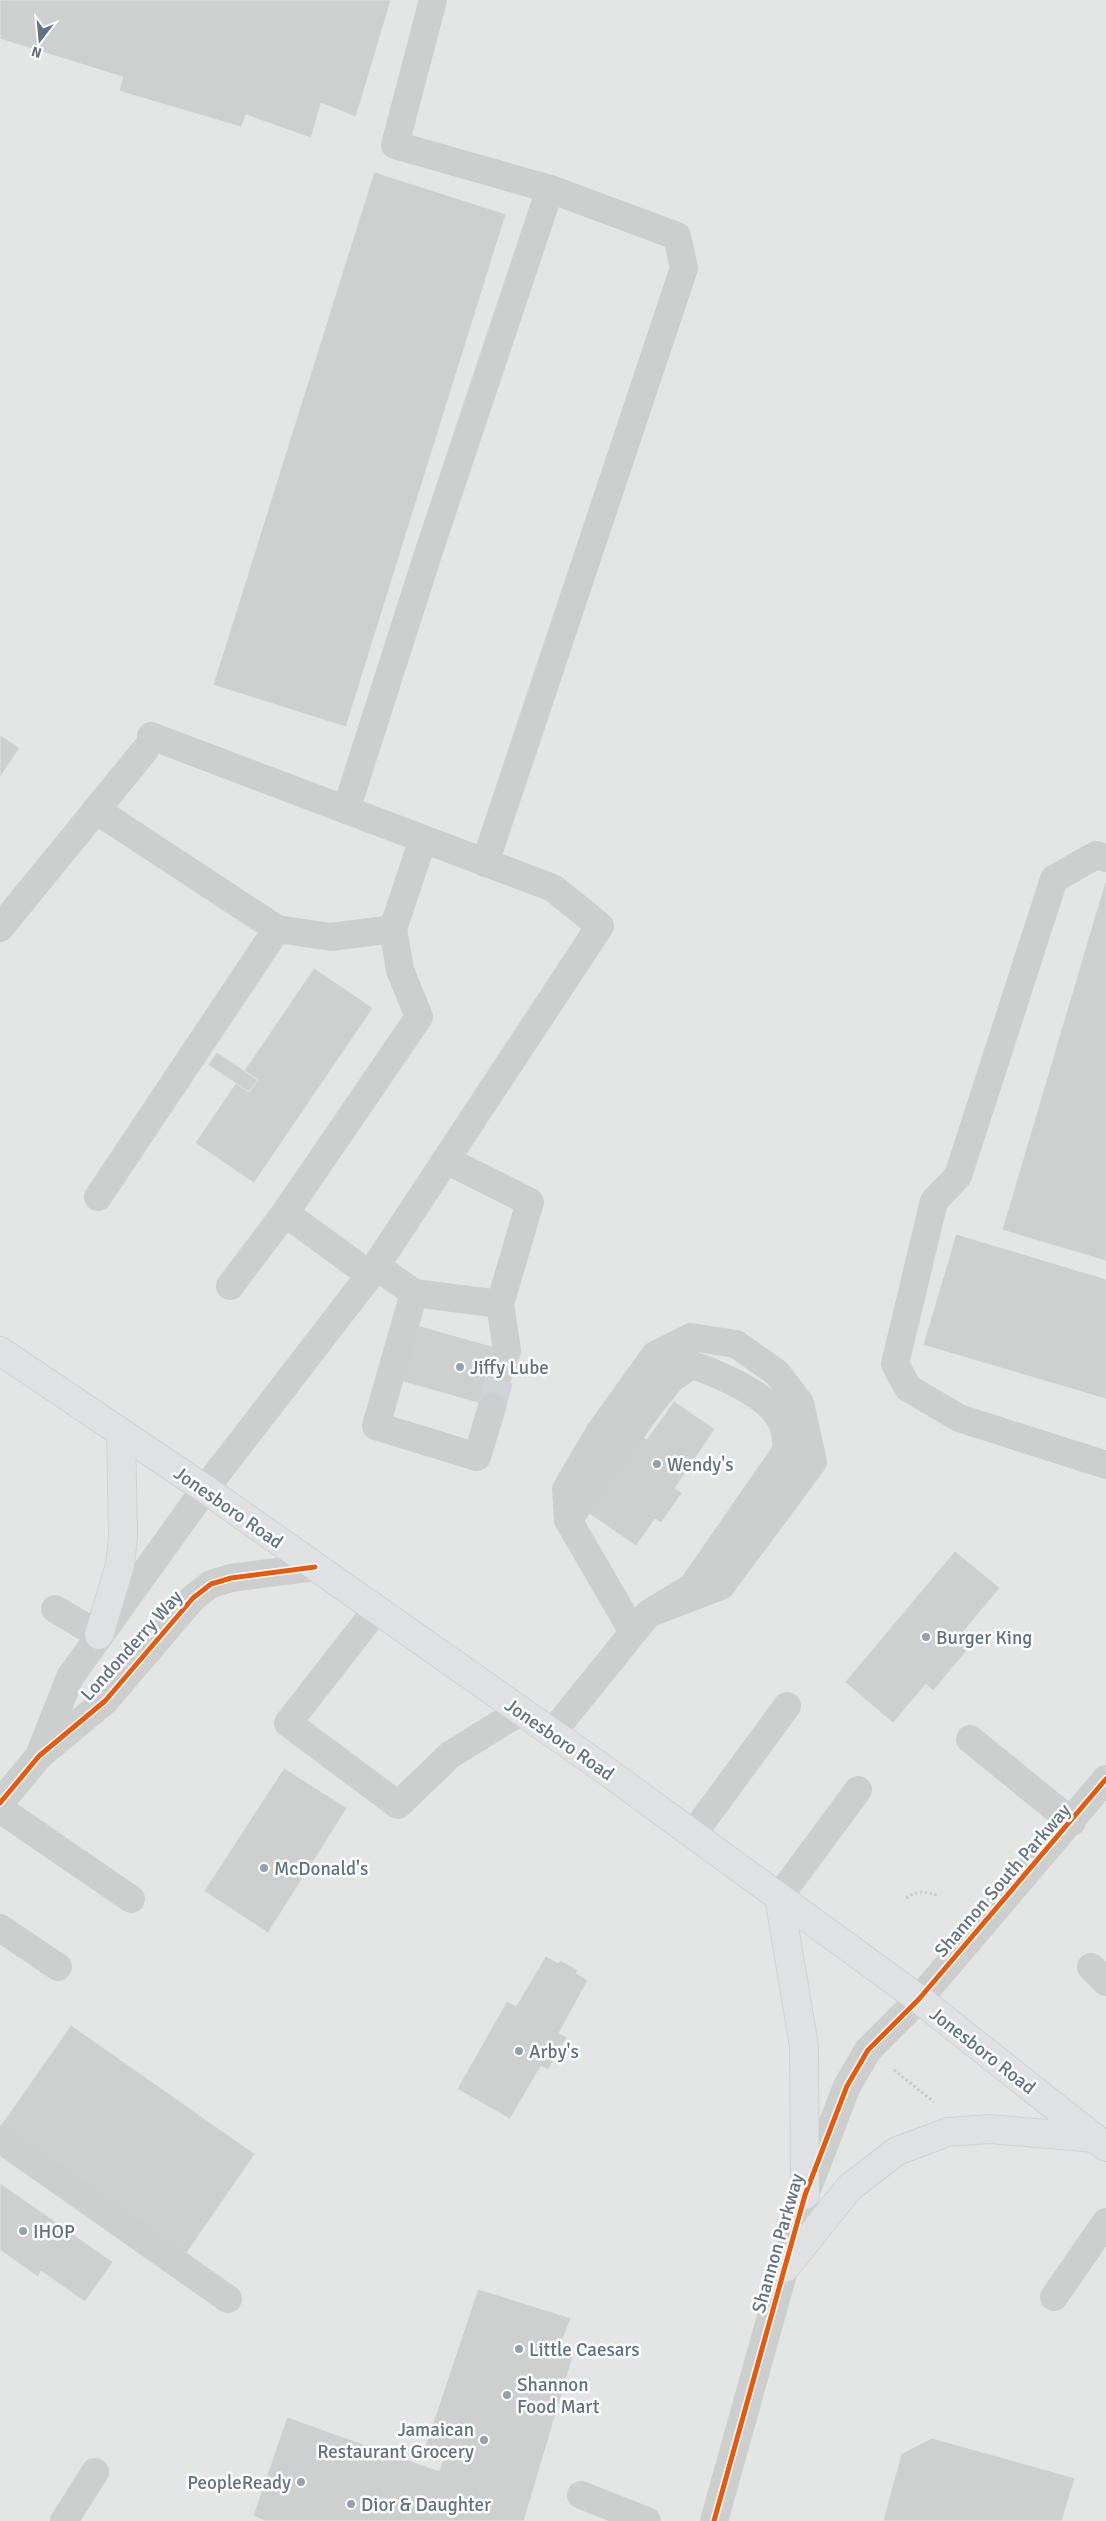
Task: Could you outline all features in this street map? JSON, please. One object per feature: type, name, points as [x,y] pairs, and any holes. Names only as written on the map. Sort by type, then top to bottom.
[{"type":"main road","name":"Jonesboro Road","points":[[0,1352],[206,1489],[552,1733],[919,1999],[1102,2137]]},
{"type":"main road","points":[[99,1635],[120,1565],[123,1537],[121,1434]]},
{"type":"main road","points":[[779,1897],[804,2046],[804,2195]]},
{"type":"main road","points":[[785,2268],[849,2188],[897,2151],[948,2132],[989,2129],[1102,2137]]},
{"type":"street","points":[[0,928],[148,743],[346,810],[485,862],[684,268],[678,236],[550,189],[395,145],[433,0]]},
{"type":"street","points":[[346,810],[429,551],[550,189]]},
{"type":"street","points":[[96,810],[277,928],[331,937],[392,929]]},
{"type":"street","points":[[230,1286],[285,1213],[419,1017],[400,970],[392,929],[423,839]]},
{"type":"street","points":[[1106,858],[1096,855],[1054,879],[958,1176],[934,1201],[895,1364],[908,1388],[959,1418],[1106,1465]]},
{"type":"street","name":"Londonderry Way","points":[[39,1756],[70,1677],[206,1489],[373,1271],[600,926],[553,888],[485,862]]},
{"type":"street","points":[[98,1197],[277,928]]},
{"type":"street","points":[[446,1160],[530,1202],[500,1304],[507,1350]]},
{"type":"street","points":[[285,1213],[373,1271],[414,1293],[500,1304]]},
{"type":"street","points":[[414,1293],[376,1426],[477,1457],[492,1407]]},
{"type":"street","points":[[691,1337],[736,1344],[777,1373],[800,1404],[814,1462],[721,1586],[640,1623],[568,1520],[566,1489],[599,1433],[655,1355],[691,1337]]},
{"type":"street","points":[[552,1733],[640,1623],[692,1587],[787,1450],[782,1423],[763,1400],[724,1376],[692,1365],[672,1378],[650,1404],[568,1520]]},
{"type":"street","name":"Londonderry Way","points":[[0,1804],[39,1756],[105,1701],[193,1598],[211,1584],[231,1578],[315,1567]]},
{"type":"street","points":[[55,1609],[99,1635]]},
{"type":"street","points":[[376,1610],[288,1723],[398,1805],[450,1756],[521,1711]]},
{"type":"street","points":[[693,1834],[787,1706]]},
{"type":"street","points":[[970,1738],[1072,1822]]},
{"type":"street","name":"Shannon South Parkway","points":[[919,1999],[1072,1822],[1106,1779]]},
{"type":"street","points":[[779,1897],[858,1790]]},
{"type":"street","points":[[0,1809],[131,1899]]},
{"type":"street","points":[[0,1928],[58,1967]]},
{"type":"street","name":"Shannon Parkway","points":[[714,2521],[804,2195],[846,2086],[868,2050],[919,1999]]},
{"type":"street","points":[[0,2139],[228,2299]]},
{"type":"street","points":[[1054,2298],[1106,2222]]},
{"type":"street","points":[[64,2521],[95,2472]]},
{"type":"street","points":[[581,2495],[647,2521]]},
{"type":"path","points":[[906,1898],[916,1892],[927,1892],[939,1896]]},
{"type":"path","points":[[888,2065],[939,2106]]},
{"type":"shaded area","points":[[0,0],[1106,0],[1106,2521],[0,2521]]},
{"type":"building","points":[[0,0],[391,0],[356,117],[321,103],[311,138],[246,115],[241,127],[119,91],[123,77],[0,39]]},
{"type":"building","points":[[374,172],[506,214],[346,727],[213,685]]},
{"type":"building","points":[[0,735],[20,748],[0,777]]},
{"type":"building","points":[[1106,882],[1106,1261],[1002,1230]]},
{"type":"building","points":[[314,968],[373,1008],[254,1183],[195,1143]]},
{"type":"building","points":[[217,1052],[258,1080],[249,1092],[208,1065]]},
{"type":"building","points":[[956,1234],[1106,1279],[1106,1399],[923,1345]]},
{"type":"building","name":"Jiffy Lube","points":[[417,1325],[519,1354],[503,1410],[401,1381]]},
{"type":"building","name":"Wendy's","points":[[674,1401],[715,1429],[675,1488],[682,1493],[661,1523],[655,1519],[636,1546],[588,1513],[641,1435],[647,1439]]},
{"type":"building","name":"Burger King","points":[[955,1551],[1000,1588],[963,1632],[974,1642],[933,1691],[926,1684],[893,1723],[845,1682]]},
{"type":"building","name":"McDonald's","points":[[284,1768],[347,1808],[268,1933],[204,1891]]},
{"type":"building","name":"Arby's","points":[[546,1956],[558,1963],[560,1960],[578,1970],[576,1973],[588,1980],[559,2033],[567,2037],[548,2070],[541,2066],[510,2119],[457,2089],[507,2001],[516,2006]]},
{"type":"building","points":[[71,2025],[255,2154],[186,2254],[1,2125]]},
{"type":"building","points":[[0,2183],[113,2262],[85,2302],[41,2271],[38,2277],[0,2250]]},
{"type":"building","points":[[478,2289],[571,2318],[559,2348],[574,2353],[524,2521],[265,2521],[253,2516],[287,2417],[439,2471],[443,2459],[423,2453]]},
{"type":"building","points":[[932,2438],[1075,2478],[1062,2521],[883,2521],[901,2454]]},
{"type":"tunnel","points":[[492,1407],[507,1350]]},
{"type":"cycle path","points":[[0,1803],[39,1756],[105,1701],[193,1598],[211,1584],[231,1578],[315,1567]]},
{"type":"cycle path","points":[[714,2521],[805,2195],[847,2086],[868,2050],[919,1999],[1106,1779]]},
{"type":"place","name":"Jiffy Lube","points":[[460,1367]]},
{"type":"place","name":"Wendy's","points":[[657,1464]]},
{"type":"place","name":"Burger King","points":[[926,1637]]},
{"type":"place","name":"McDonald's","points":[[264,1868]]},
{"type":"place","name":"Arby's","points":[[519,2051]]},
{"type":"place","name":"IHOP","points":[[23,2231]]},
{"type":"place","name":"Little Caesars","points":[[519,2349]]},
{"type":"place","name":"Shannon Food Mart","points":[[507,2395]]},
{"type":"place","name":"Jamaican Restaurant Grocery","points":[[484,2440]]},
{"type":"place","name":"PeopleReady","points":[[301,2482]]},
{"type":"place","name":"Dior & Daughter","points":[[351,2504]]}]
